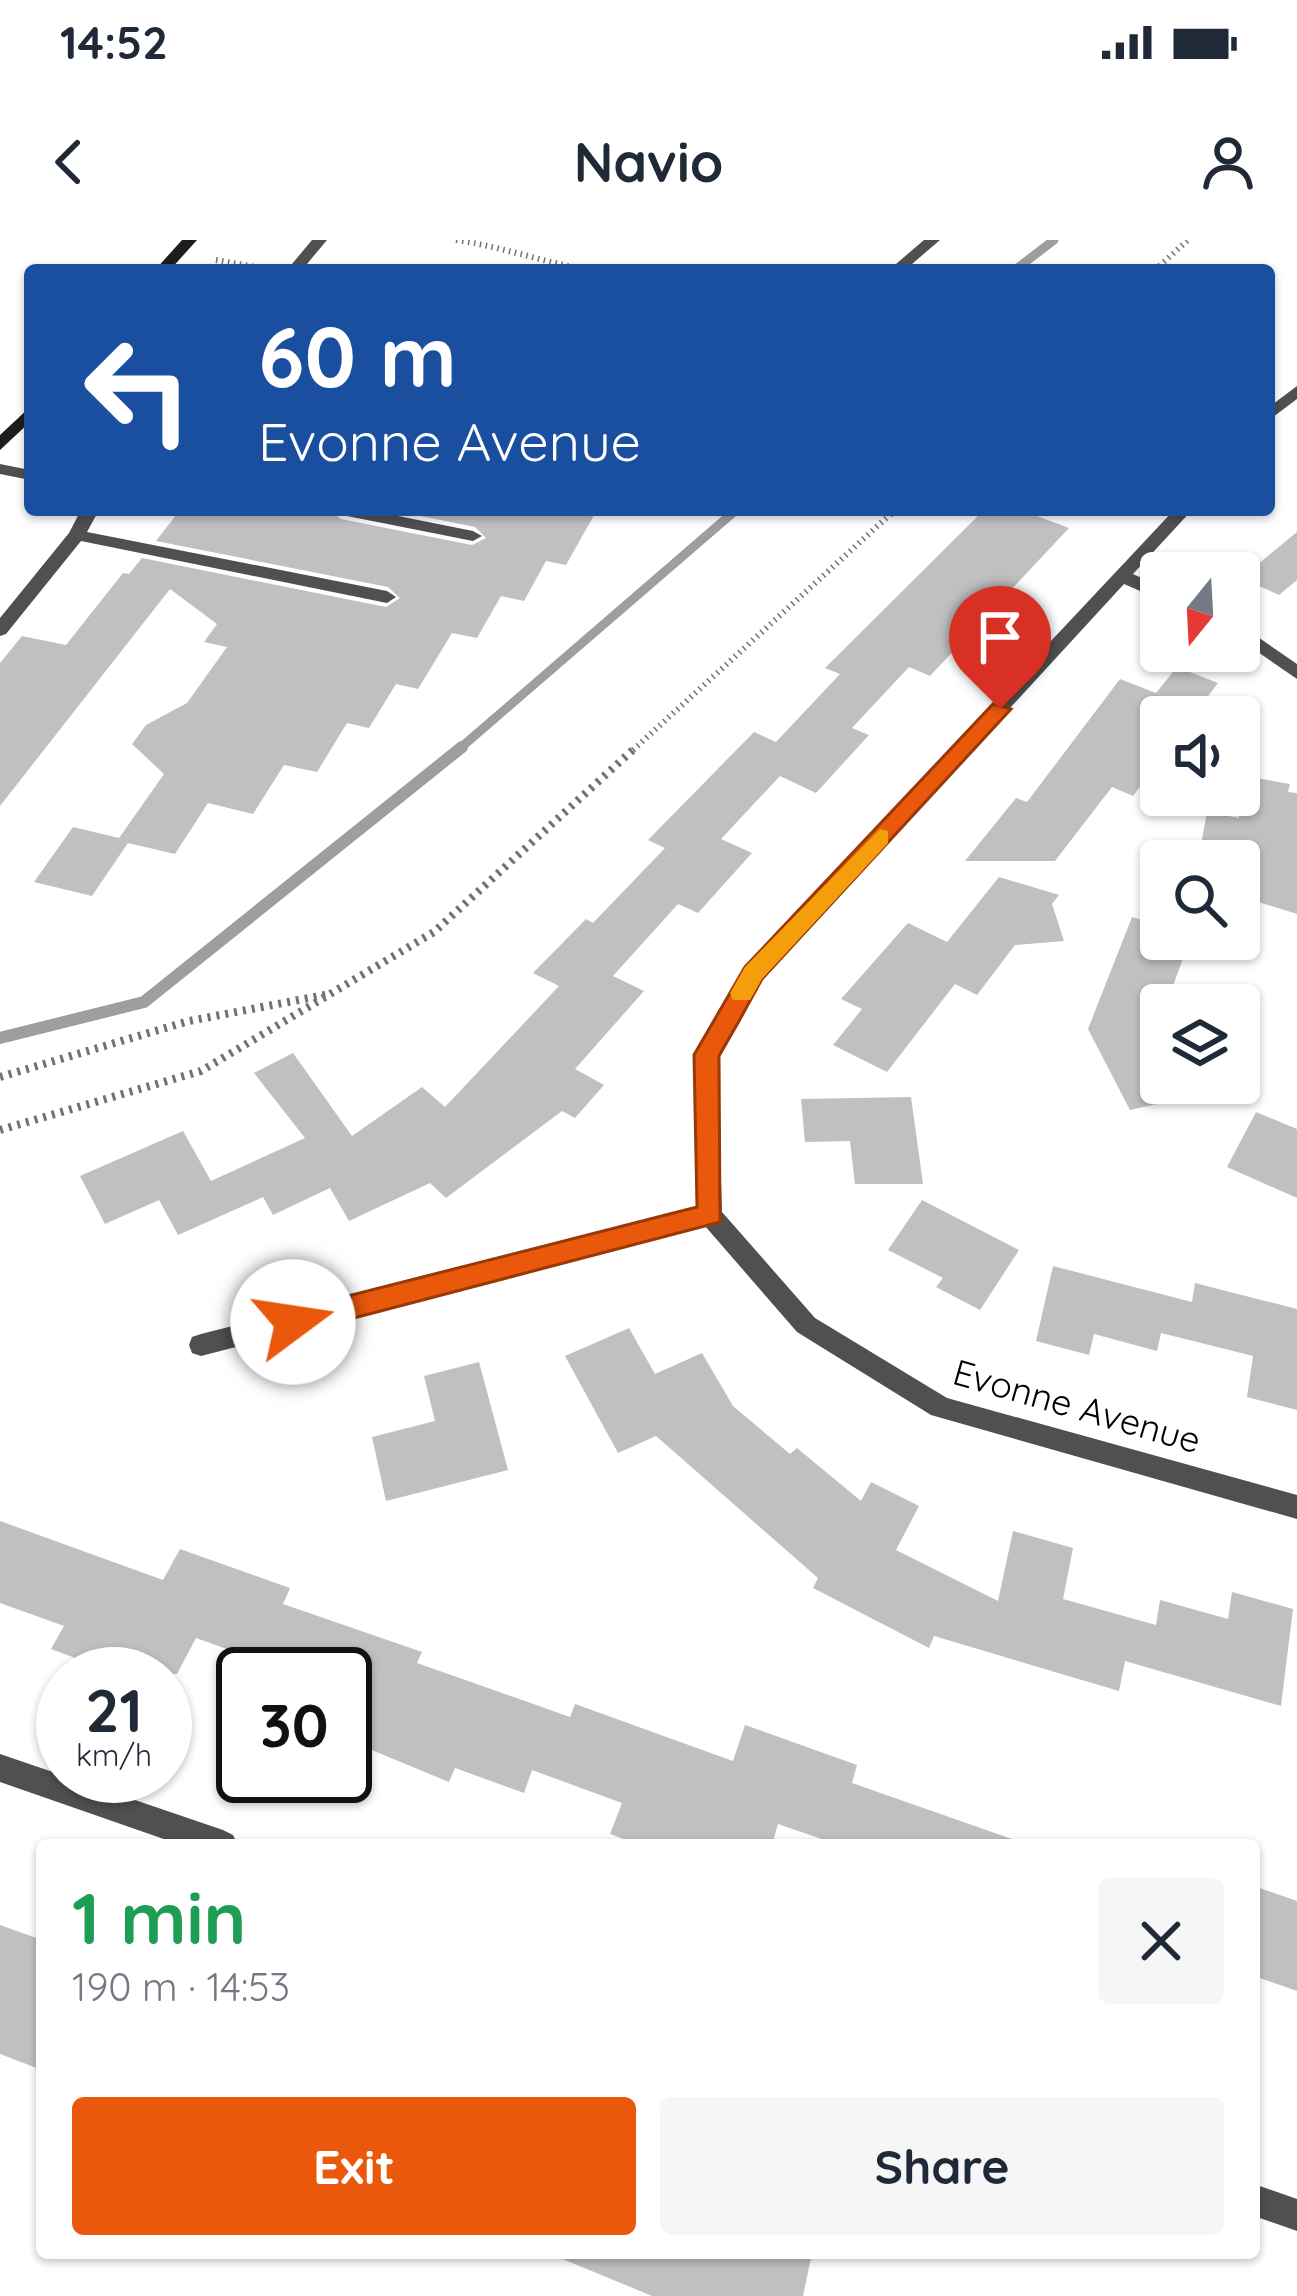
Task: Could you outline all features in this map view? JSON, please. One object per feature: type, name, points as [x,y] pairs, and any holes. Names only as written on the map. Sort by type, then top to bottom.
[{"type":"street","points":[[168,264],[190,240]]},
{"type":"street","points":[[299,264],[320,240]]},
{"type":"street","points":[[903,264],[933,240]]},
{"type":"street","points":[[0,445],[24,419]]},
{"type":"street","points":[[0,630],[77,536],[87,516]]},
{"type":"street","points":[[372,516],[472,536]]},
{"type":"street","points":[[201,1345],[710,1215],[706,1055],[754,973],[1179,516]]},
{"type":"street","points":[[77,536],[387,597]]},
{"type":"street","points":[[1124,577],[1140,584]]},
{"type":"street","points":[[1260,646],[1297,674]]},
{"type":"street","name":"Evonne Avenue","points":[[710,1215],[806,1325],[940,1407],[1297,1507]]},
{"type":"street","points":[[0,1768],[207,1839]]},
{"type":"street","points":[[1260,2202],[1297,2215]]},
{"type":"path","points":[[456,240],[523,250],[555,264]]},
{"type":"path","points":[[1162,264],[1188,240]]},
{"type":"path","points":[[216,260],[238,264]]},
{"type":"path","points":[[0,1130],[201,1071],[434,932],[889,516]]},
{"type":"path","points":[[0,1077],[189,1022],[339,992]]},
{"type":"building","points":[[175,516],[337,516],[472,545],[486,538],[475,527],[421,516],[594,516],[566,565],[546,561],[524,601],[501,596],[477,638],[452,633],[418,689],[396,684],[369,728],[347,723],[317,772],[284,765],[253,814],[208,803],[175,854],[128,843],[92,896],[34,882],[73,827],[119,838],[164,774],[132,744],[146,725],[187,703],[227,647],[204,642],[217,624],[170,589],[0,806],[0,663],[22,636],[66,645],[123,573],[129,574],[142,558],[386,607],[400,598],[388,587],[156,541]]},
{"type":"building","points":[[978,516],[1037,516],[1069,528],[930,676],[909,667],[852,728],[869,735],[816,793],[780,776],[721,839],[752,853],[698,913],[678,904],[613,976],[644,991],[575,1069],[604,1085],[575,1118],[562,1111],[446,1198],[430,1183],[349,1221],[330,1188],[273,1215],[263,1197],[178,1235],[159,1200],[105,1224],[80,1176],[183,1131],[211,1181],[305,1138],[254,1073],[293,1053],[352,1136],[422,1087],[445,1107],[559,986],[533,973],[586,919],[593,923],[665,848],[648,840],[754,732],[776,742],[840,674],[825,668]]},
{"type":"building","points":[[1297,532],[1297,580],[1279,595],[1260,586],[1260,562]]},
{"type":"building","points":[[1173,672],[1190,672],[1218,683],[1208,696],[1140,696],[1140,787],[1133,796],[1112,787],[1055,861],[965,861],[1016,798],[1027,802],[1120,679],[1156,693]]},
{"type":"building","points":[[1260,779],[1290,784],[1288,792],[1297,793],[1297,914],[1260,903],[1260,840],[1202,840],[1206,816],[1260,816]]},
{"type":"building","points":[[999,877],[1059,895],[1052,904],[1064,941],[1015,945],[977,995],[955,984],[887,1072],[833,1045],[862,1009],[841,999],[908,923],[947,942]]},
{"type":"building","points":[[1132,917],[1140,919],[1140,960],[1182,960],[1174,984],[1140,984],[1140,1104],[1157,1104],[1130,1110],[1088,1029]]},
{"type":"building","points":[[911,1097],[923,1184],[855,1184],[850,1141],[805,1142],[801,1099]]},
{"type":"building","points":[[1256,1112],[1297,1129],[1297,1198],[1227,1167]]},
{"type":"building","points":[[922,1200],[1019,1250],[980,1310],[936,1287],[943,1278],[888,1250]]},
{"type":"building","points":[[1053,1266],[1192,1302],[1195,1283],[1297,1309],[1297,1410],[1247,1397],[1253,1356],[1161,1333],[1157,1351],[1094,1334],[1089,1355],[1036,1341]]},
{"type":"building","points":[[629,1328],[655,1374],[702,1353],[733,1406],[790,1454],[797,1448],[861,1501],[871,1482],[919,1506],[896,1550],[998,1601],[1013,1531],[1073,1548],[1063,1599],[1156,1625],[1160,1600],[1228,1619],[1232,1592],[1293,1609],[1281,1706],[1125,1661],[1119,1691],[934,1636],[929,1648],[813,1588],[818,1578],[656,1436],[618,1453],[565,1356]]},
{"type":"building","points":[[479,1362],[508,1470],[386,1501],[372,1437],[435,1421],[424,1376]]},
{"type":"building","points":[[0,1521],[163,1580],[180,1549],[290,1588],[283,1604],[422,1652],[417,1663],[570,1717],[575,1704],[733,1761],[745,1725],[857,1765],[852,1783],[1012,1839],[822,1839],[778,1824],[774,1839],[624,1839],[610,1834],[622,1803],[532,1770],[524,1793],[455,1768],[449,1782],[372,1750],[372,1647],[222,1647],[196,1638],[191,1647],[52,1647],[64,1626],[0,1603]]},
{"type":"building","points":[[1260,1888],[1297,1901],[1297,1991],[1260,1978]]},
{"type":"building","points":[[0,1925],[36,1938],[36,2068],[0,2054]]},
{"type":"building","points":[[563,2259],[811,2259],[803,2296],[652,2296]]},
{"type":"waterway","points":[[1023,264],[1054,240]]},
{"type":"waterway","points":[[458,750],[729,516]]},
{"type":"waterway","points":[[0,1038],[144,1002],[462,747]]},
{"type":"slow traffic","points":[[742,993],[754,973],[880,837]]},
{"type":"route","points":[[293,1322],[710,1215],[706,1055],[754,973],[1000,709]]}]
